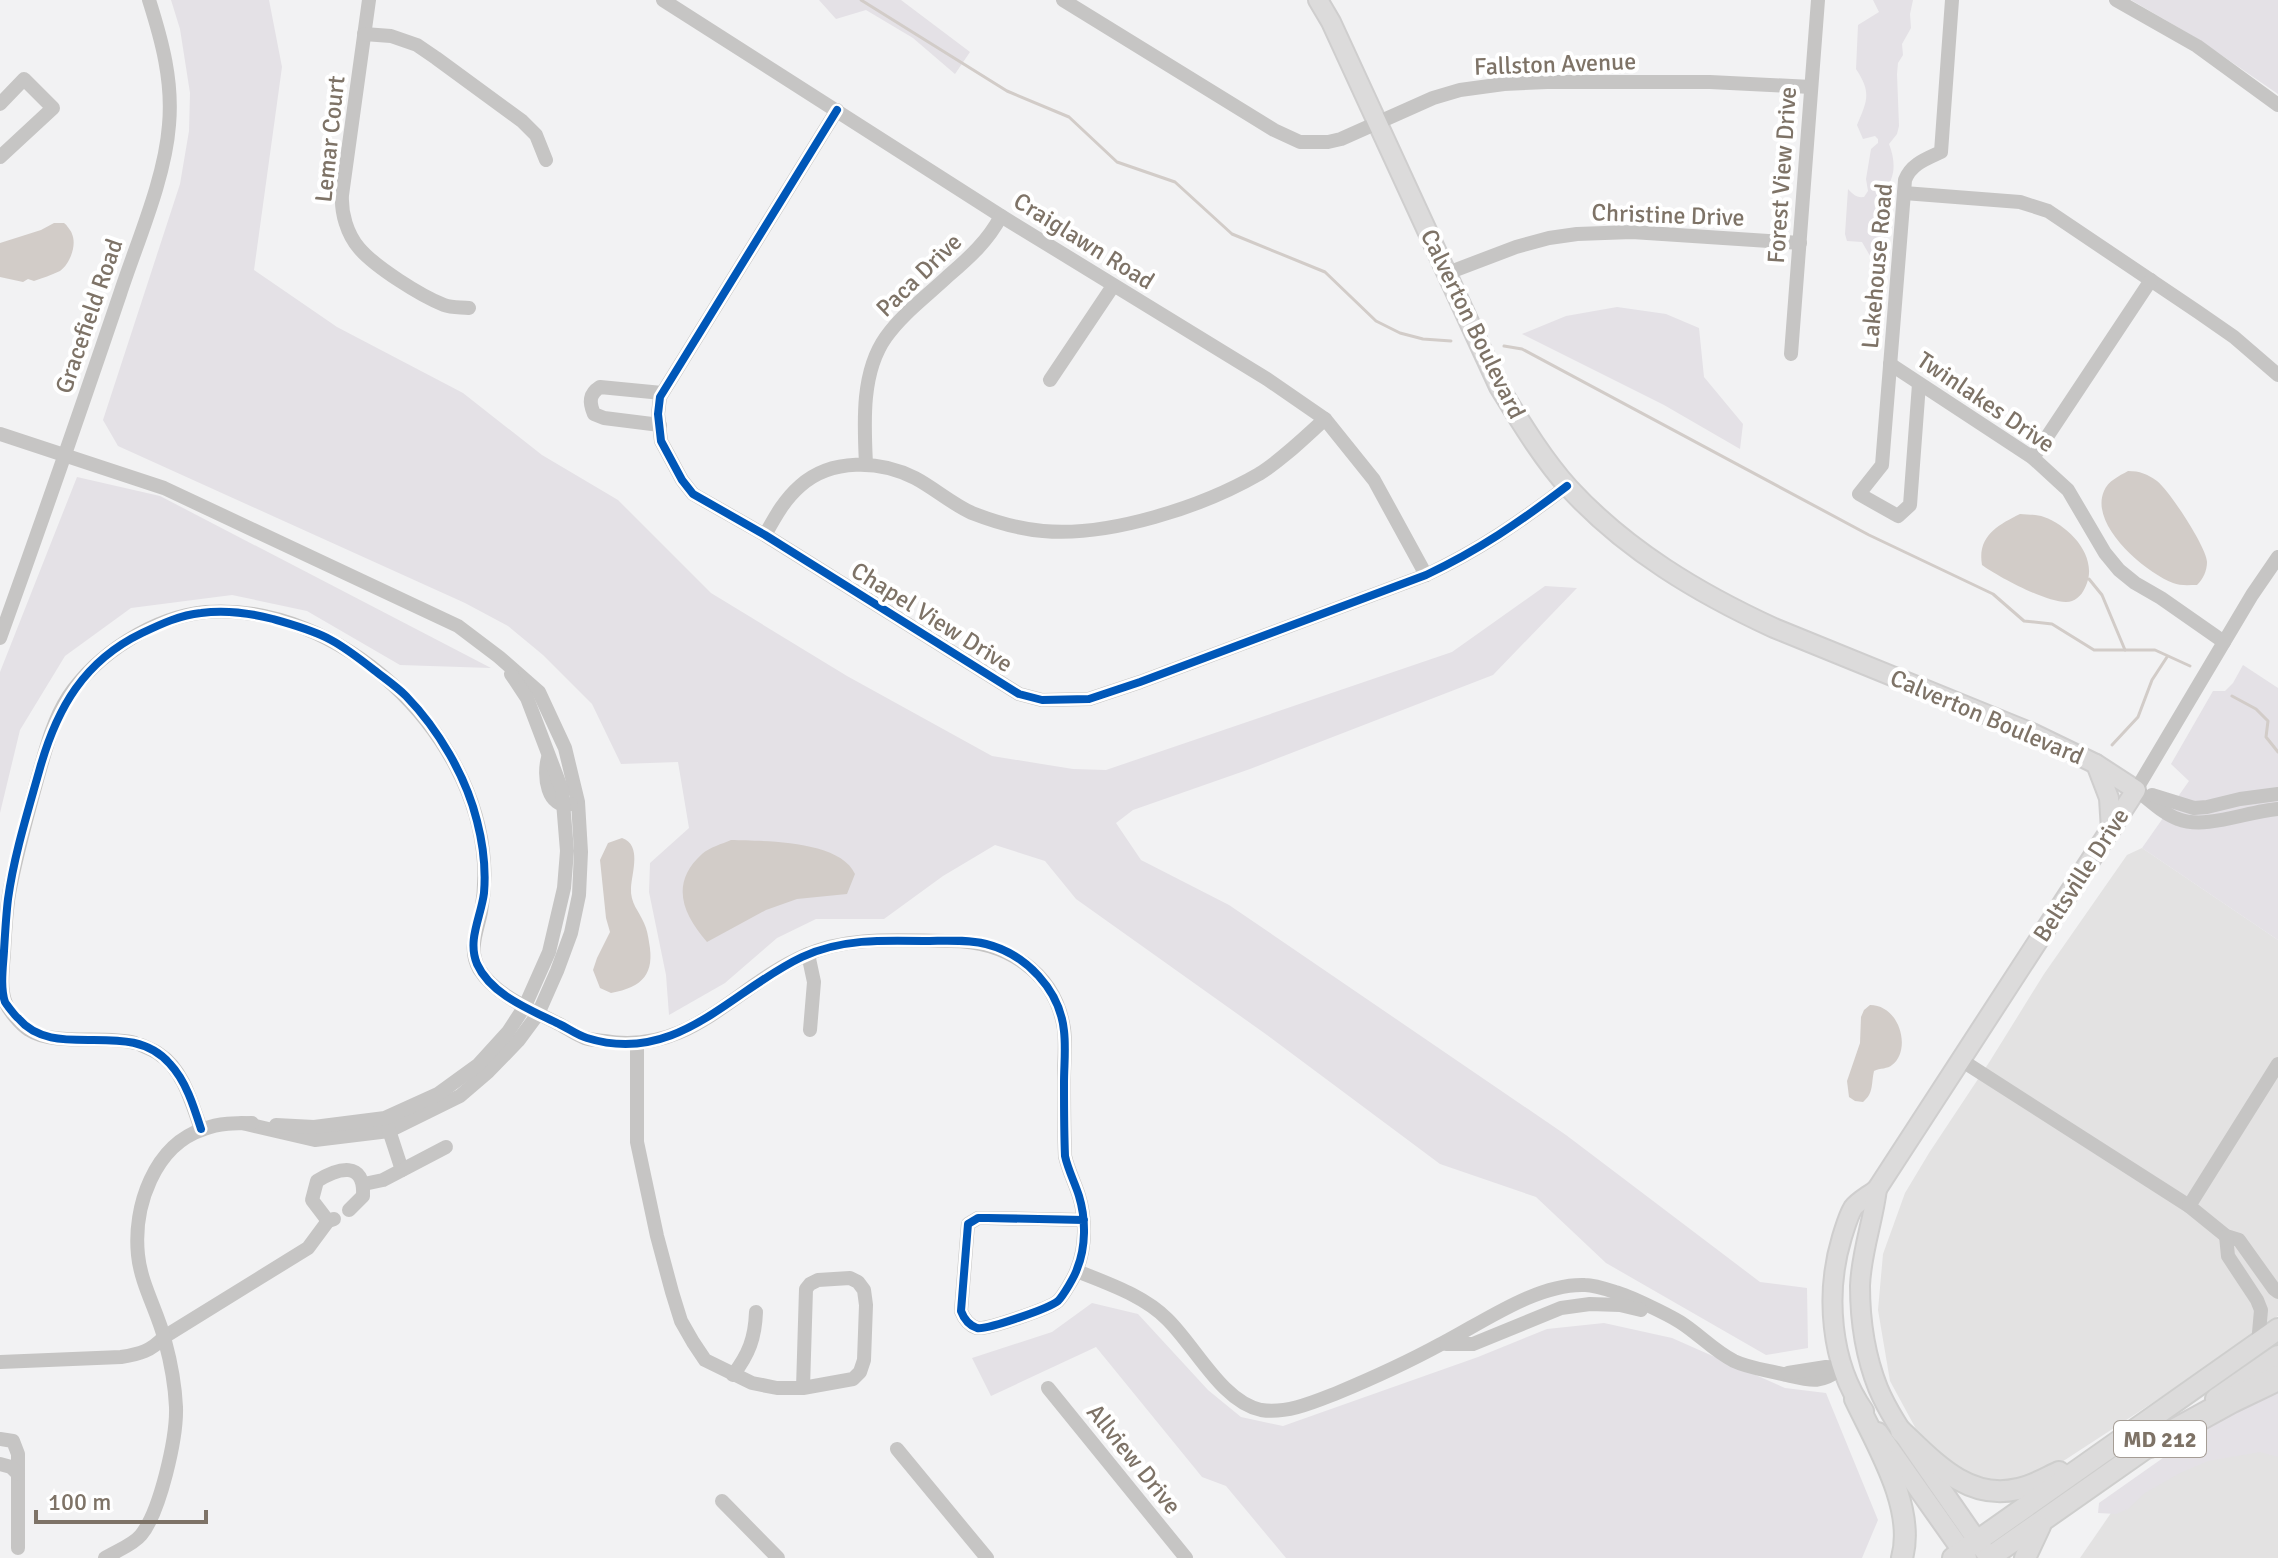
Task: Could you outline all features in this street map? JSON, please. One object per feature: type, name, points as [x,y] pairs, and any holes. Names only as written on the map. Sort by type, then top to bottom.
[{"type":"highway","points":[[2150,1445],[2278,1378]]},
{"type":"main road","name":"MD 212","points":[[1975,1555],[2096,1457],[2278,1329]]},
{"type":"main road","name":"MD 212","points":[[1975,1555],[2042,1522],[2278,1356]]},
{"type":"main road","points":[[1855,1399],[1900,1500],[1905,1534],[1902,1558]]},
{"type":"main road","points":[[1901,1431],[1944,1472],[1959,1481],[1988,1490],[2016,1490],[2030,1486],[2096,1457]]},
{"type":"main road","points":[[2025,1558],[2042,1522]]},
{"type":"street","name":"Gracefield Road","points":[[0,638],[159,178],[169,127],[170,84],[164,48],[149,0]]},
{"type":"street","name":"Lemar Court","points":[[369,0],[342,195],[346,226],[358,247],[416,291],[447,306],[469,308]]},
{"type":"street","name":"Craiglawn Road","points":[[663,0],[1001,216],[1267,379],[1325,419],[1374,480],[1426,575]]},
{"type":"street","name":"Fallston Avenue","points":[[1063,0],[1288,138],[1312,143],[1341,139],[1433,98],[1493,85],[1710,82],[1811,87]]},
{"type":"street","name":"Calverton Boulevard","points":[[1318,0],[1331,22],[1499,387],[1567,486],[1607,526],[1698,590],[1735,610],[2032,733],[2096,764],[2136,790]]},
{"type":"street","name":"Forest View Drive","points":[[1791,354],[1818,0]]},
{"type":"street","name":"Lakehouse Road","points":[[1919,384],[1910,505],[1898,516],[1859,494],[1882,465],[1905,180],[1910,170],[1941,152],[1952,0]]},
{"type":"street","points":[[2116,0],[2197,46],[2278,105]]},
{"type":"street","points":[[364,34],[391,36],[417,45],[436,58],[522,121],[536,135],[546,160]]},
{"type":"street","points":[[0,104],[24,79],[53,108],[0,157]]},
{"type":"street","name":"Chapel View Drive","points":[[837,110],[662,393],[658,414],[661,441],[693,494],[765,535],[1019,694],[1042,700],[1089,699],[1426,575],[1494,539],[1567,486]]},
{"type":"street","points":[[1904,193],[2020,202],[2035,206],[2059,218],[2234,337],[2278,375]]},
{"type":"street","name":"Paca Drive","points":[[866,464],[866,400],[876,356],[901,320],[987,239],[1001,216]]},
{"type":"street","name":"Christine Drive","points":[[1445,274],[1516,247],[1549,238],[1591,233],[1632,232],[1800,243]]},
{"type":"street","points":[[2033,458],[2151,280]]},
{"type":"street","points":[[1050,380],[1113,286]]},
{"type":"street","name":"Twinlakes Drive","points":[[1890,364],[2033,458],[2068,490],[2105,553],[2119,570],[2224,642]]},
{"type":"street","points":[[660,425],[604,418],[594,414],[589,404],[593,392],[600,387],[662,393]]},
{"type":"street","points":[[765,535],[780,508],[811,477],[866,464],[898,470],[969,512],[1009,525],[1046,531],[1104,528],[1138,522],[1216,494],[1258,474],[1281,459],[1325,419]]},
{"type":"street","points":[[0,434],[164,488],[458,626],[539,692],[565,748],[571,804],[581,852],[579,895],[571,933],[518,1041],[460,1096],[387,1124],[314,1127],[242,1123],[201,1129],[171,1150],[157,1167],[141,1205],[138,1253],[141,1274],[172,1368],[176,1410],[171,1451],[162,1488],[139,1539],[105,1558]]},
{"type":"street","name":"Beltsville Drive","points":[[1975,1555],[1855,1399],[1842,1368],[1834,1317],[1834,1271],[1838,1252],[1853,1207],[1877,1189],[2111,830],[2278,557]]},
{"type":"street","points":[[201,1129],[180,1078],[160,1054],[119,1039],[52,1039],[37,1034],[27,1029],[5,1004],[1,986],[8,900],[18,847],[54,723],[68,698],[113,649],[169,621],[199,613],[227,612],[262,616],[301,627],[336,642],[403,693],[423,715],[460,776],[477,819],[484,866],[484,892],[473,942],[480,970],[504,994],[585,1038],[637,1043],[673,1037],[775,971],[808,954],[831,947],[883,940],[984,943],[1031,968],[1047,985],[1063,1024],[1065,1156],[1069,1175],[1079,1195],[1084,1220],[1084,1243],[1077,1271],[1058,1301],[990,1328],[972,1326],[965,1321],[961,1311],[968,1224],[978,1218],[1084,1220]]},
{"type":"street","points":[[499,657],[527,698],[549,754],[545,769],[550,795],[554,802],[571,804]]},
{"type":"street","points":[[549,754],[565,748]]},
{"type":"street","points":[[2096,764],[2109,798],[2111,830]]},
{"type":"street","points":[[2136,790],[2176,819],[2192,823],[2209,822],[2242,806],[2278,794]]},
{"type":"street","points":[[2242,806],[2278,809]]},
{"type":"street","points":[[808,954],[814,982],[810,1030]]},
{"type":"street","points":[[637,1043],[637,1142],[657,1236],[681,1321],[705,1360],[752,1383],[777,1388],[803,1388],[853,1379],[860,1372],[864,1360],[864,1290],[850,1278],[818,1280],[806,1289],[803,1388]]},
{"type":"street","points":[[1961,1060],[2189,1206],[2226,1236],[2239,1240],[2278,1292]]},
{"type":"street","points":[[2189,1206],[2278,1064]]},
{"type":"street","points":[[387,1124],[402,1170]]},
{"type":"street","points":[[364,1184],[383,1180],[446,1147]]},
{"type":"street","points":[[0,1362],[140,1354],[153,1349],[164,1337],[308,1248],[331,1220],[312,1200],[317,1181],[334,1171],[344,1169],[355,1172],[364,1184],[363,1196],[349,1210]]},
{"type":"street","name":"Beltsville Drive","points":[[1877,1189],[1860,1284],[1862,1327],[1868,1360],[1879,1391],[1975,1555]]},
{"type":"street","points":[[2226,1236],[2228,1256],[2261,1310],[2258,1344]]},
{"type":"street","points":[[1077,1271],[1148,1303],[1167,1319],[1226,1390],[1246,1404],[1262,1410],[1288,1409],[1314,1402],[1367,1381],[1441,1345],[1515,1303],[1558,1297],[1590,1304],[1620,1305],[1664,1315]]},
{"type":"street","points":[[1441,1345],[1473,1344],[1585,1285],[1618,1292],[1680,1322],[1717,1352],[1756,1369],[1784,1374],[1826,1367],[1842,1368]]},
{"type":"street","points":[[733,1375],[750,1349],[756,1312]]},
{"type":"street","name":"Allview Drive","points":[[1048,1388],[1186,1558]]},
{"type":"street","points":[[0,1439],[13,1441],[18,1454],[18,1548]]},
{"type":"street","points":[[897,1449],[987,1558]]},
{"type":"street","points":[[0,1464],[11,1467],[18,1474]]},
{"type":"street","points":[[722,1501],[778,1558]]},
{"type":"shaded area","points":[[171,0],[269,0],[282,67],[254,270],[337,327],[463,393],[542,455],[618,500],[711,593],[847,676],[992,756],[1073,769],[1106,770],[1452,652],[1545,586],[1577,588],[1493,675],[1250,769],[1133,810],[1116,823],[1141,860],[1229,905],[1566,1135],[1760,1282],[1807,1288],[1808,1348],[1766,1355],[1606,1263],[1536,1197],[1440,1164],[1267,1035],[1076,899],[1045,861],[995,845],[943,876],[884,919],[816,919],[777,938],[725,983],[669,1015],[666,975],[649,892],[650,863],[689,828],[678,762],[621,764],[592,704],[543,655],[508,626],[465,603],[118,446],[103,420],[180,184],[189,131],[190,93],[180,29]]},
{"type":"shaded area","points":[[819,0],[901,0],[970,52],[955,74],[913,38],[866,10],[836,19]]},
{"type":"shaded area","points":[[1873,0],[1913,0],[1911,28],[1902,44],[1903,55],[1898,63],[1899,126],[1889,144],[1893,170],[1890,182],[1882,193],[1890,212],[1882,228],[1878,260],[1873,261],[1862,242],[1847,241],[1845,234],[1848,189],[1861,197],[1868,191],[1866,179],[1871,149],[1878,143],[1875,136],[1863,139],[1857,125],[1866,97],[1864,84],[1856,69],[1858,25],[1879,12]]},
{"type":"shaded area","points":[[2131,0],[2278,0],[2278,94],[2198,39]]},
{"type":"shaded area","points":[[54,223],[64,223],[73,238],[72,254],[64,268],[34,281],[0,277],[0,243]]},
{"type":"shaded area","points":[[1617,307],[1666,314],[1699,328],[1704,377],[1743,424],[1740,449],[1664,405],[1522,334],[1566,316]]},
{"type":"shaded area","points":[[2128,471],[2143,473],[2157,481],[2186,520],[2207,562],[2204,575],[2197,585],[2179,585],[2148,569],[2122,546],[2112,532],[2102,504],[2104,491],[2111,482]]},
{"type":"shaded area","points":[[77,477],[160,496],[491,668],[400,665],[307,611],[232,595],[131,608],[65,656],[20,730],[0,813],[0,672]]},
{"type":"shaded area","points":[[2020,514],[2038,515],[2053,521],[2079,543],[2089,572],[2085,589],[2075,600],[2064,602],[2040,596],[1982,565],[1981,555],[1986,539],[1997,527]]},
{"type":"shaded area","points":[[2243,665],[2278,688],[2278,940],[2142,848],[2189,781],[2171,764],[2213,691],[2225,691]]},
{"type":"shaded area","points":[[622,838],[634,853],[631,893],[647,930],[650,963],[639,983],[611,993],[600,988],[593,970],[610,932],[600,860],[608,843]]},
{"type":"shaded area","points":[[731,840],[781,842],[818,849],[834,854],[847,863],[855,874],[847,894],[797,899],[766,910],[707,942],[686,909],[683,887],[692,865],[702,854]]},
{"type":"shaded area","points":[[2142,848],[2278,940],[2278,1316],[2229,1353],[2048,1471],[1994,1484],[1945,1464],[1916,1429],[1890,1381],[1878,1310],[1883,1254],[1905,1193],[1929,1153],[2044,974],[2127,855]]},
{"type":"shaded area","points":[[1870,1005],[1889,1012],[1900,1029],[1902,1039],[1898,1058],[1892,1065],[1874,1071],[1871,1092],[1863,1102],[1849,1097],[1847,1081],[1860,1043],[1861,1017]]},
{"type":"shaded area","points":[[1092,1303],[1138,1314],[1208,1390],[1241,1417],[1283,1426],[1478,1357],[1547,1329],[1604,1323],[1672,1338],[1785,1388],[1826,1393],[1878,1520],[1862,1558],[1286,1558],[1226,1486],[1202,1477],[1096,1347],[991,1396],[972,1358],[1052,1332]]},
{"type":"shaded area","points":[[2278,1393],[2278,1457],[2260,1452],[2208,1461],[2145,1493],[2128,1509],[2116,1514],[2098,1513],[2099,1503],[2224,1415]]},
{"type":"shaded area","points":[[2278,1420],[2278,1558],[2080,1558],[2120,1500]]},
{"type":"waterway","points":[[861,0],[1007,91],[1069,117],[1117,162],[1175,182],[1232,234],[1325,272],[1376,321],[1400,333],[1451,341]]},
{"type":"waterway","points":[[1504,346],[1522,349],[1869,535],[1993,594],[2024,621],[2052,624],[2094,650],[2155,650],[2190,666]]},
{"type":"waterway","points":[[2089,579],[2102,595],[2125,650]]},
{"type":"waterway","points":[[2112,745],[2138,717],[2152,680],[2167,657]]},
{"type":"waterway","points":[[2232,696],[2256,709],[2268,721],[2266,737],[2278,752]]},
{"type":"cycle path","points":[[837,110],[660,397],[661,441],[693,494],[765,535],[1019,694],[1042,700],[1089,699],[1426,575],[1499,535],[1567,486]]},
{"type":"cycle path","points":[[201,1129],[181,1078],[153,1050],[134,1043],[72,1040],[33,1031],[5,1002],[3,970],[8,899],[14,866],[47,746],[64,706],[89,672],[122,644],[163,623],[186,616],[228,612],[273,619],[324,636],[390,682],[418,709],[440,738],[458,770],[479,830],[485,884],[473,946],[477,964],[483,975],[502,993],[583,1037],[619,1044],[648,1042],[676,1034],[802,957],[846,944],[971,941],[1001,949],[1027,965],[1056,1002],[1064,1031],[1065,1156],[1083,1214],[1084,1223],[1083,1242],[1080,1260],[1066,1291],[1053,1304],[983,1328],[977,1328],[967,1321],[961,1311],[968,1224],[978,1218],[988,1218],[1084,1220]]}]
